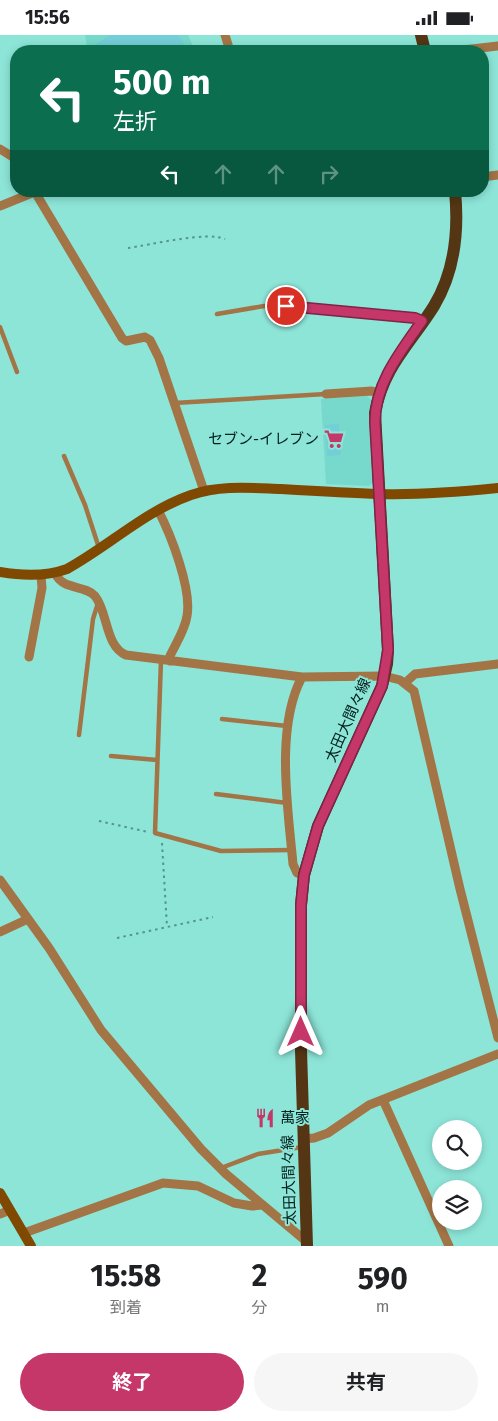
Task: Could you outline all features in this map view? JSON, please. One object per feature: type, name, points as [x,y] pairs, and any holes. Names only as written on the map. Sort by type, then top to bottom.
[{"type":"main road","name":"太田大間々線","points":[[309,1245],[303,1143],[301,1050],[301,905],[304,875],[318,826],[382,686],[388,650],[375,413],[380,393],[393,364],[433,307],[451,267],[456,239],[454,197]]},
{"type":"street","points":[[0,206],[23,197]]},
{"type":"street","points":[[39,197],[122,338],[126,341],[145,337],[150,340],[159,358],[204,491]]},
{"type":"street","points":[[326,393],[372,391],[380,393]]},
{"type":"street","points":[[0,572],[41,576],[55,573],[79,562],[158,509],[204,491],[247,488],[380,494],[439,493],[498,488]]},
{"type":"street","points":[[158,509],[186,581],[188,598],[187,618],[170,655],[165,660]]},
{"type":"street","points":[[55,573],[62,583],[92,594],[98,603],[114,644],[121,653],[302,677],[384,676],[405,683],[414,691],[460,889],[498,1038]]},
{"type":"street","points":[[29,657],[42,589],[41,576]]},
{"type":"street","points":[[405,683],[415,674],[498,664]]},
{"type":"street","points":[[302,677],[296,689],[288,717],[287,803],[295,870],[297,873],[304,875]]},
{"type":"street","points":[[0,880],[104,1034],[201,1149],[220,1168],[309,1245]]},
{"type":"street","points":[[0,932],[28,919]]},
{"type":"street","points":[[303,1143],[328,1133],[369,1105],[498,1054]]},
{"type":"street","points":[[383,1100],[449,1246]]},
{"type":"street","points":[[24,1233],[164,1183],[198,1186],[234,1203],[252,1206],[263,1205]]},
{"type":"street","points":[[0,1193],[5,1212],[24,1233],[31,1246]]},
{"type":"lane","points":[[217,314],[264,306],[286,306],[415,318],[422,321]]},
{"type":"lane","points":[[0,327],[17,373]]},
{"type":"lane","points":[[174,403],[326,393]]},
{"type":"lane","points":[[64,456],[85,505],[99,549]]},
{"type":"lane","points":[[79,735],[93,619],[98,603]]},
{"type":"lane","points":[[165,660],[156,760],[155,833],[221,851],[292,850]]},
{"type":"lane","points":[[222,719],[288,726]]},
{"type":"lane","points":[[110,756],[156,760]]},
{"type":"lane","points":[[216,794],[287,803]]},
{"type":"lane","points":[[220,1168],[258,1154],[303,1143]]},
{"type":"path","points":[[128,248],[199,237],[220,237],[225,239]]},
{"type":"path","points":[[100,821],[155,833]]},
{"type":"path","points":[[161,835],[167,927]]},
{"type":"path","points":[[117,938],[213,917]]},
{"type":"shaded area","points":[[85,35],[188,35],[192,45],[87,45]]},
{"type":"shaded area","points":[[367,396],[372,401],[370,431],[373,482],[369,486],[326,484],[321,399]]},
{"type":"building","points":[[110,35],[178,35],[185,45],[97,45]]},
{"type":"building","points":[[339,424],[341,455],[327,456],[325,425]]},
{"type":"place","name":"セブン-イレブン","points":[[334,439]]},
{"type":"place","name":"萬家","points":[[265,1118]]},
{"type":"route","points":[[286,306],[415,318],[422,321],[388,372],[375,413],[388,650],[387,664],[382,686],[318,826],[304,875],[301,905],[301,1032]]}]
